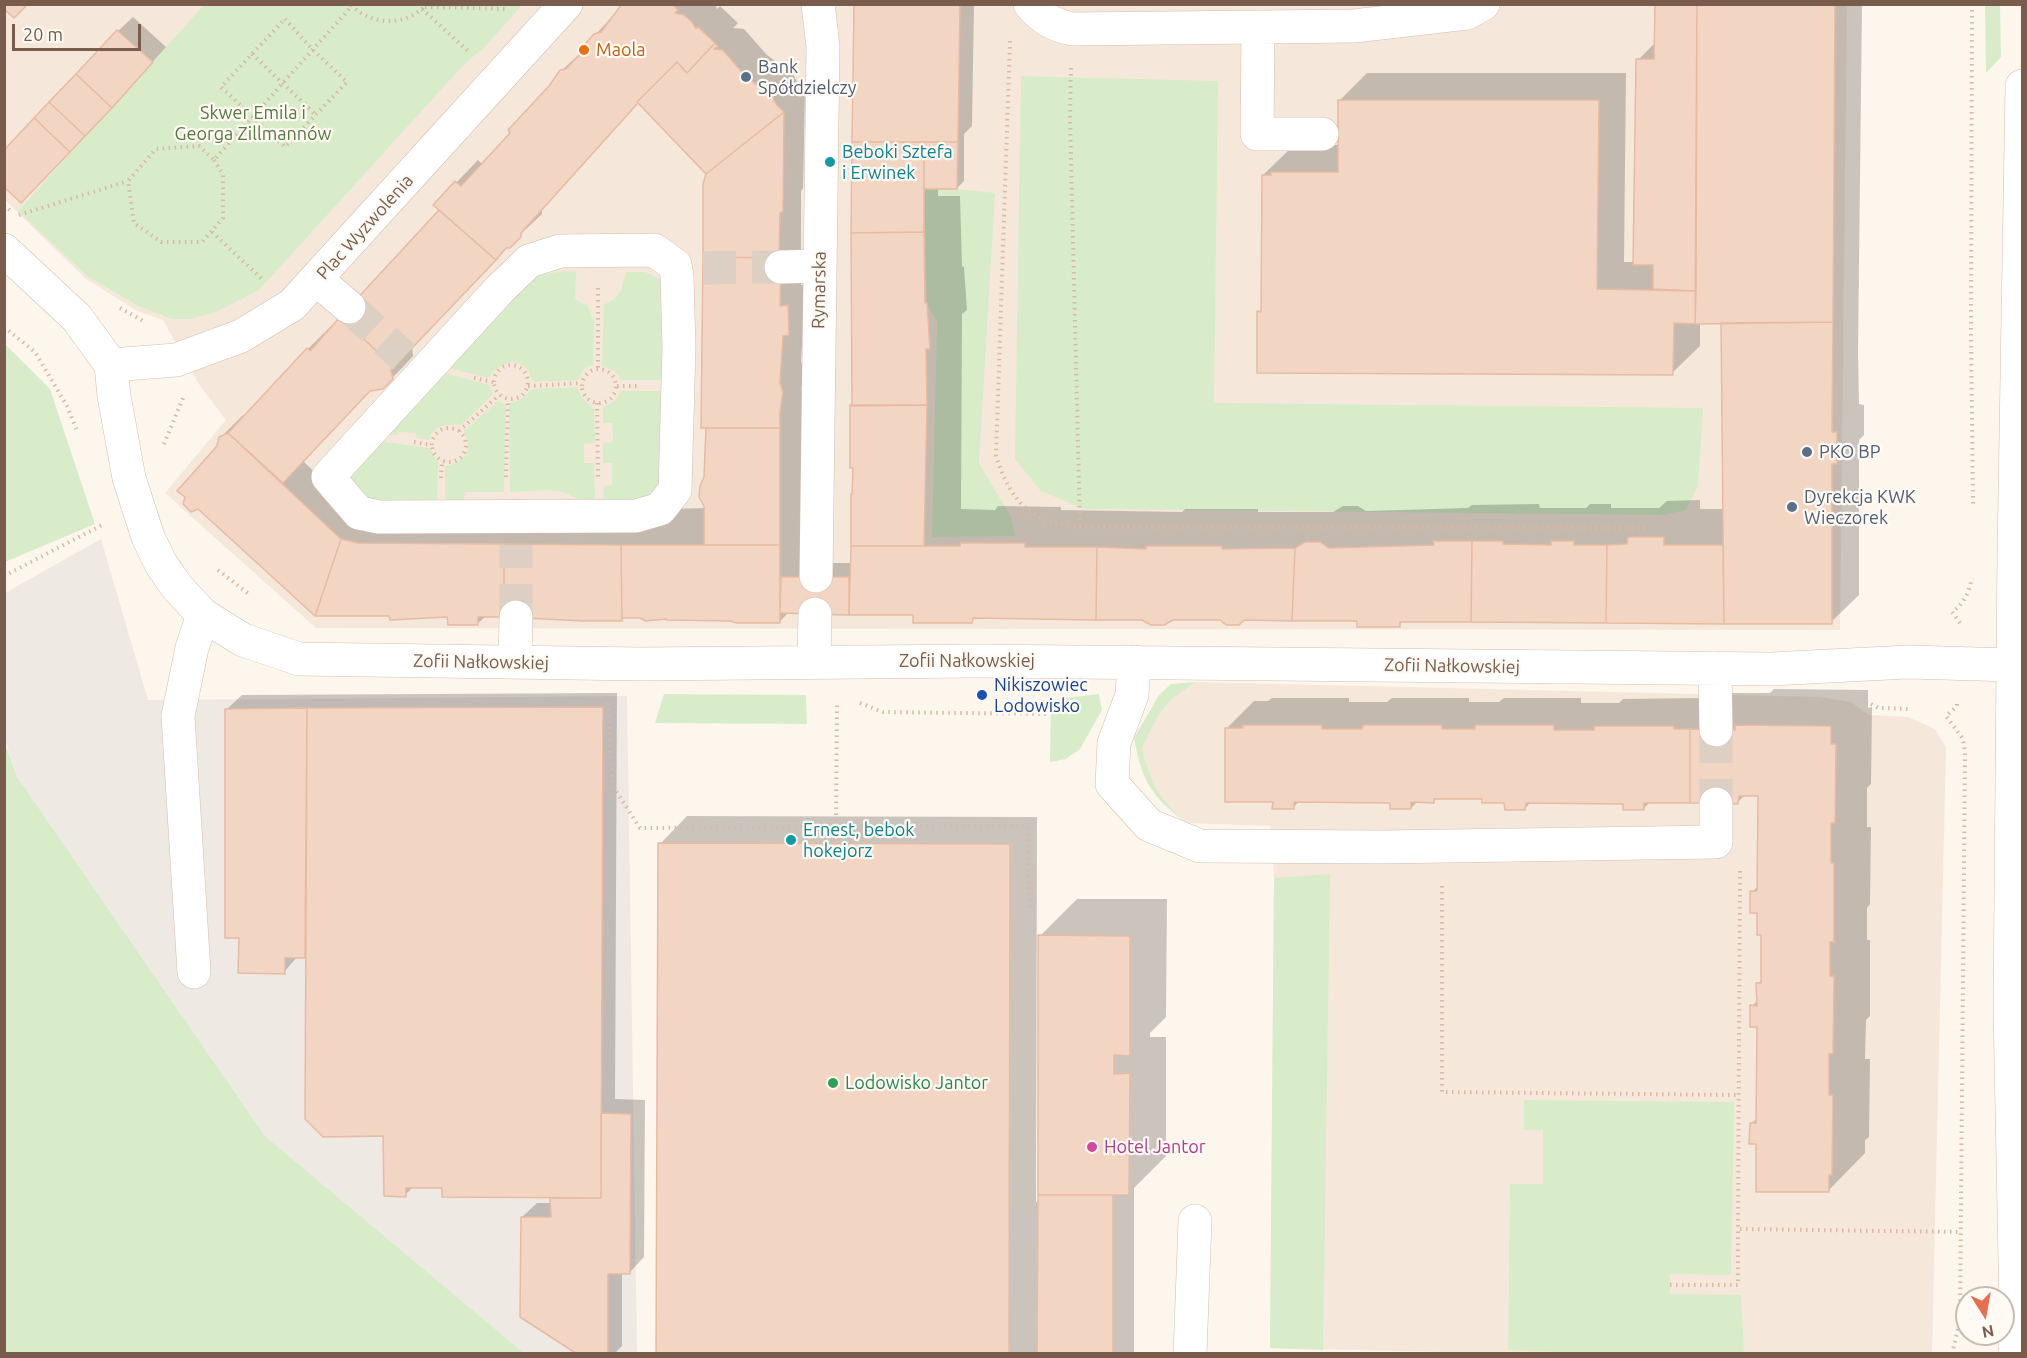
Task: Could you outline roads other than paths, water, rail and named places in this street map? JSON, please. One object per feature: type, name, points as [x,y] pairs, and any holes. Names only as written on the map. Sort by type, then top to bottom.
[{"type":"street","name":"Plac Wyzwolenia","points":[[111,365],[176,360],[241,336],[292,305],[566,4]]},
{"type":"street","name":"Rymarska","points":[[815,571],[823,47],[818,4]]},
{"type":"street","points":[[1030,4],[1037,13],[1054,26],[1072,29],[1354,27],[1467,13],[1483,4]]},
{"type":"street","points":[[1257,28],[1257,134],[1322,134]]},
{"type":"street","points":[[2015,1353],[2016,1009],[2013,665],[2018,552],[2022,86]]},
{"type":"street","points":[[4,250],[77,318],[111,365]]},
{"type":"street","points":[[654,250],[675,265],[689,268],[678,276],[679,347],[675,490],[660,509],[636,516],[598,516],[513,526],[379,517],[359,513],[328,477],[414,365],[529,261],[560,251],[654,250]]},
{"type":"street","points":[[781,267],[820,266]]},
{"type":"street","points":[[317,280],[349,307]]},
{"type":"street","name":"Zofii Nałkowskiej","points":[[111,365],[114,396],[129,478],[147,537],[161,564],[203,615],[243,640],[299,659],[641,664],[814,661],[1134,662],[1771,669],[1908,663],[2013,665]]},
{"type":"street","points":[[814,661],[815,614]]},
{"type":"street","points":[[194,972],[178,716],[192,648],[203,615]]},
{"type":"street","points":[[515,662],[516,617]]},
{"type":"street","points":[[1134,662],[1132,695],[1114,743],[1112,784],[1149,825],[1200,846],[1716,843],[1716,804]]},
{"type":"street","points":[[1716,668],[1716,730]]},
{"type":"street","points":[[1190,1353],[1195,1221]]},
{"type":"tunnel","points":[[703,268],[781,267]]},
{"type":"tunnel","points":[[349,307],[404,357]]},
{"type":"tunnel","points":[[516,545],[516,617]]},
{"type":"tunnel","points":[[1716,730],[1716,804]]},
{"type":"place","name":"Maola","points":[[584,50]]},
{"type":"place","name":"Bank Spółdzielczy","points":[[746,77]]},
{"type":"place","name":"Beboki Sztefa i Erwinek","points":[[830,162]]},
{"type":"place","name":"PKO BP","points":[[1807,452]]},
{"type":"place","name":"Dyrekcja KWK Wieczorek","points":[[1792,507]]},
{"type":"place","name":"Nikiszowiec Lodowisko","points":[[982,695]]},
{"type":"place","name":"Ernest, bebok hokejorz","points":[[791,840]]},
{"type":"place","name":"Lodowisko Jantor","points":[[833,1083]]},
{"type":"place","name":"Hotel Jantor","points":[[1092,1147]]},
{"type":"park label","name":"Skwer Emila i Georga Zillmannów","points":[[253,123]]}]
